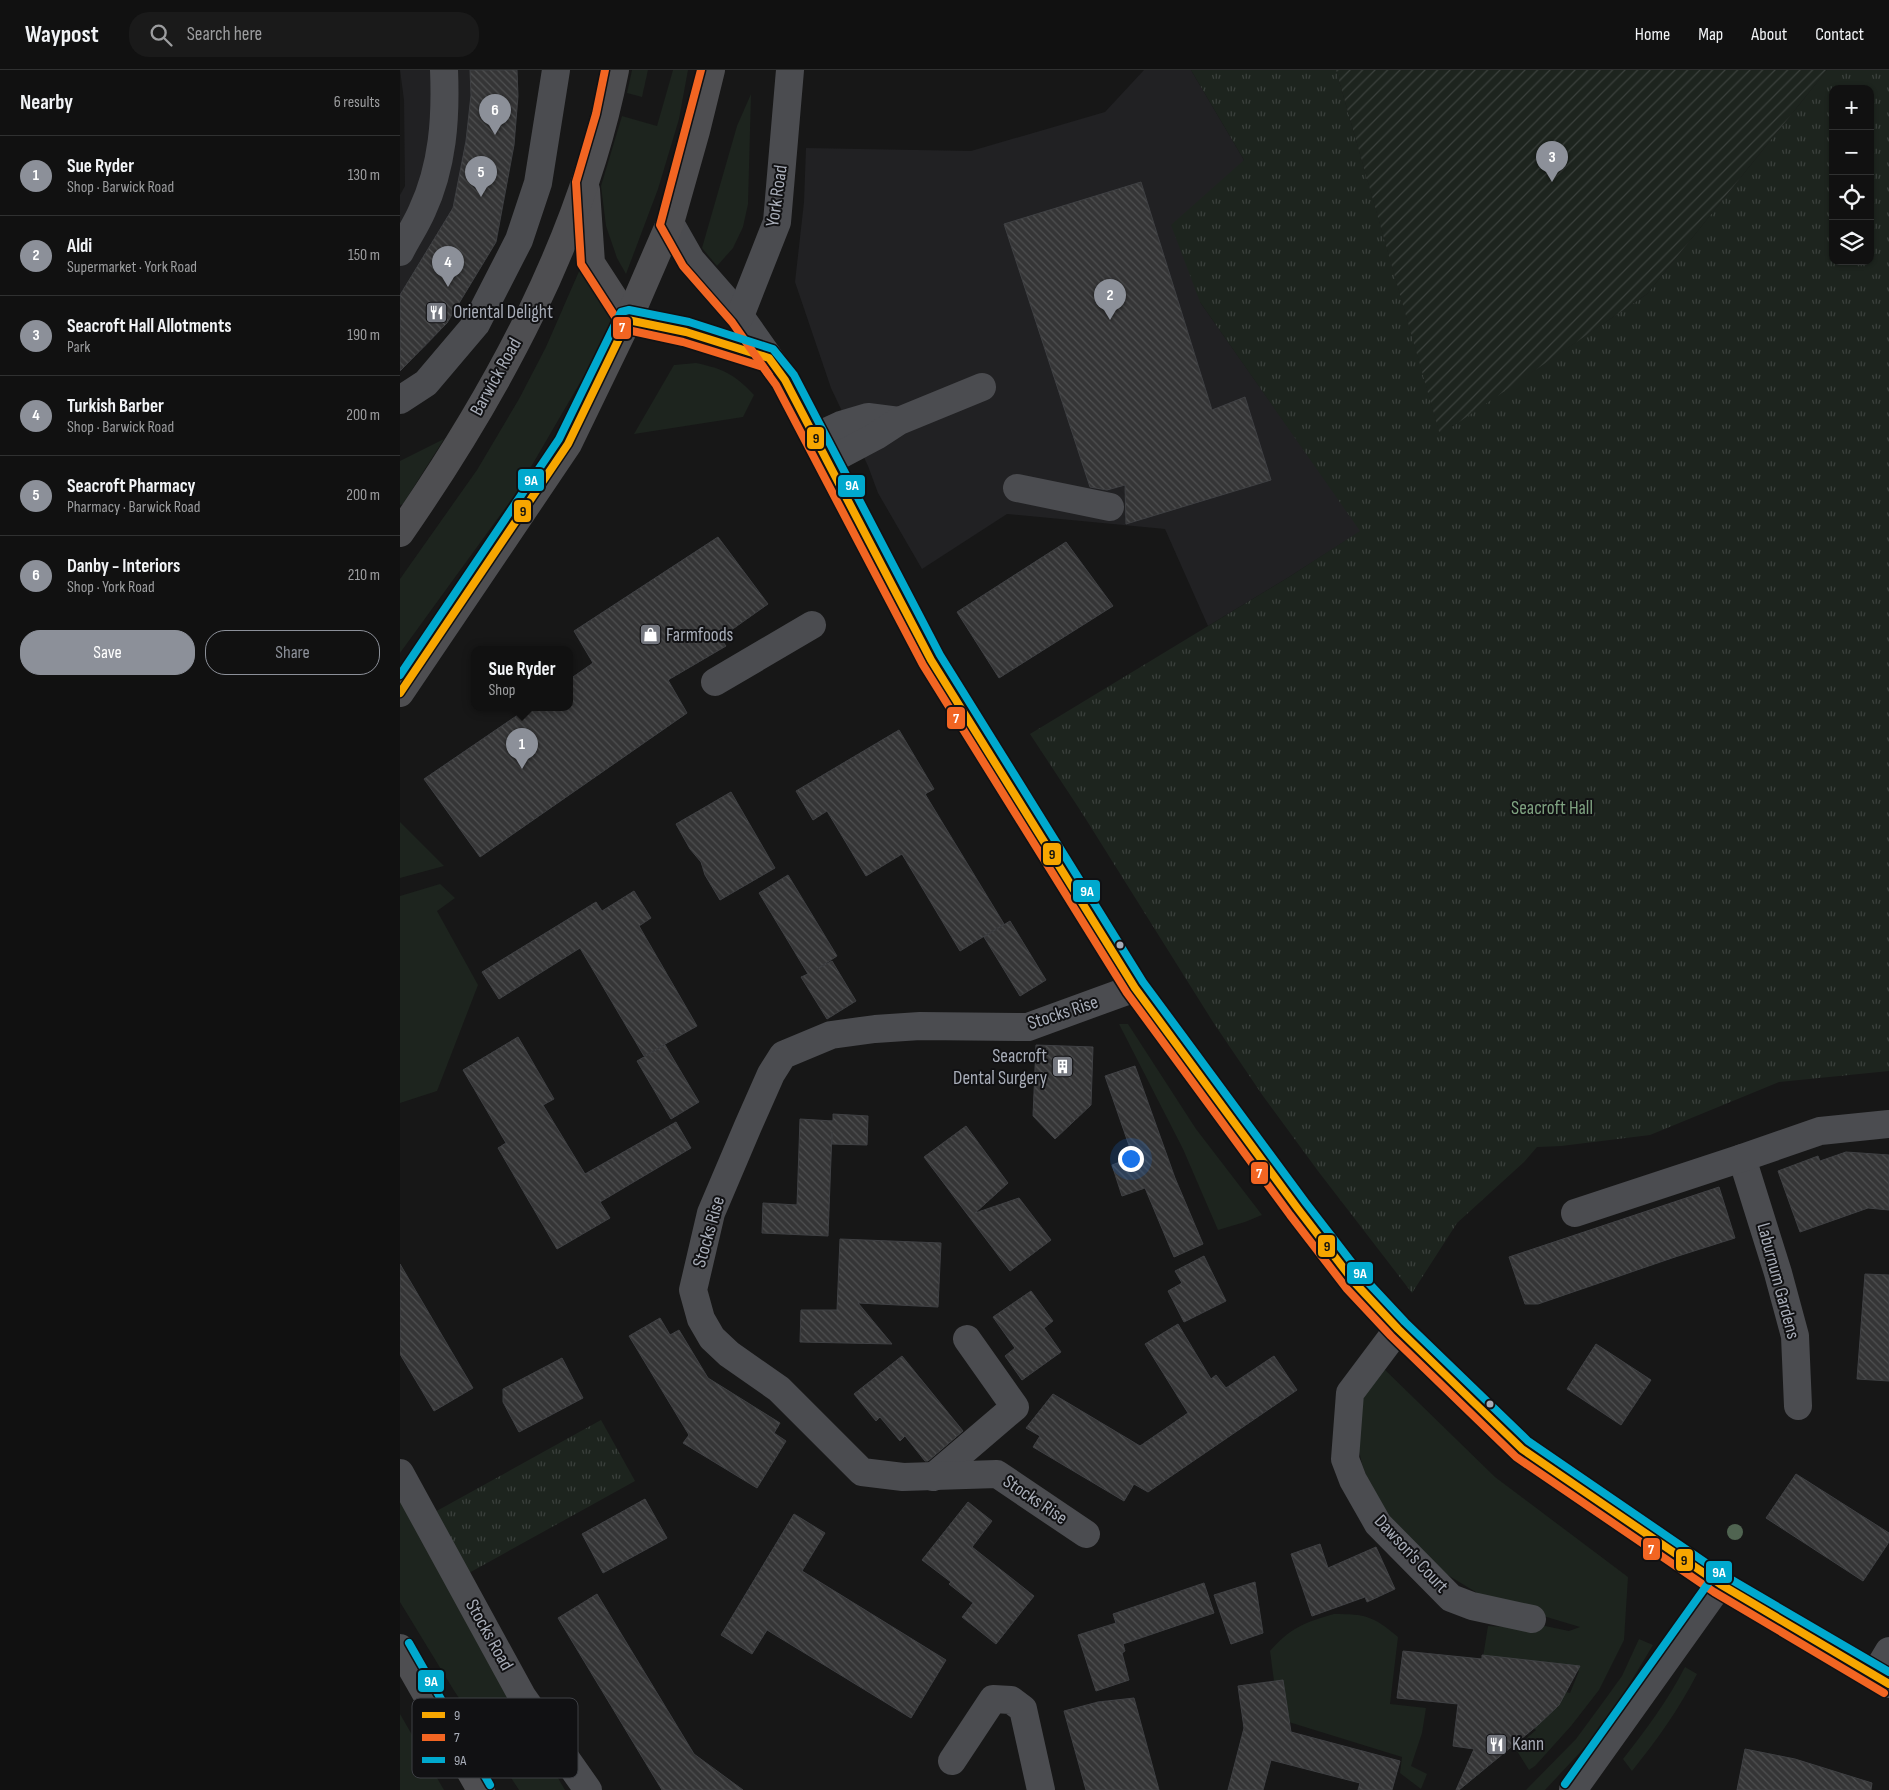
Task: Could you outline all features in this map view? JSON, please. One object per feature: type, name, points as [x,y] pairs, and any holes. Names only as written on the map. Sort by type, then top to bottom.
[{"type":"highway","points":[[615,70],[606,116],[586,184],[591,263],[628,320]]},
{"type":"highway","points":[[400,693],[568,444],[628,320],[670,223],[711,70]]},
{"type":"highway","name":"Barwick Road","points":[[400,533],[469,426],[513,348],[556,257],[586,184]]},
{"type":"highway","points":[[400,1648],[429,1698]]},
{"type":"highway","points":[[474,1778],[481,1790]]},
{"type":"street","points":[[400,252],[422,210],[438,164],[446,106],[444,70]]},
{"type":"street","points":[[400,400],[426,383],[476,324],[519,240],[538,183],[556,70]]},
{"type":"street","name":"York Road","points":[[740,316],[777,222],[790,70]]},
{"type":"street","points":[[670,223],[691,260],[740,316],[785,380],[931,660],[1135,988],[1355,1283],[1398,1329],[1522,1449],[1720,1584],[1882,1680],[1889,1651]]},
{"type":"street","points":[[628,320],[686,332],[769,358]]},
{"type":"street","points":[[827,462],[876,436],[899,421],[982,387]]},
{"type":"street","points":[[815,437],[841,425],[868,417],[899,421]]},
{"type":"street","points":[[1017,488],[1110,507]]},
{"type":"street","points":[[715,682],[812,625]]},
{"type":"street","name":"Stocks Rise","points":[[1086,1534],[997,1474],[903,1477],[862,1472],[779,1389],[729,1354],[712,1338],[702,1319],[693,1290],[704,1237],[719,1195],[771,1074],[783,1055],[831,1035],[875,1029],[920,1026],[1028,1027],[1135,988]]},
{"type":"street","points":[[1575,1212],[1742,1158],[1820,1130],[1889,1124]]},
{"type":"street","name":"Laburnum Gardens","points":[[1742,1158],[1778,1273],[1795,1336],[1798,1406]]},
{"type":"street","name":"Dawson's Court","points":[[1398,1329],[1350,1393],[1345,1459],[1353,1480],[1378,1524],[1452,1598],[1472,1606],[1532,1619]]},
{"type":"street","points":[[933,1477],[1015,1406],[966,1339]]},
{"type":"street","name":"Stocks Road","points":[[400,1473],[523,1698]]},
{"type":"street","points":[[1573,1790],[1720,1584]]},
{"type":"street","points":[[952,1762],[993,1699],[1011,1700],[1023,1709],[1042,1790]]},
{"type":"street","name":"Stocks Road","points":[[578,1776],[588,1790]]},
{"type":"shaded area","points":[[400,70],[517,70],[518,96],[490,250],[447,323],[400,370],[400,195],[405,186],[404,100]]},
{"type":"shaded area","points":[[1144,70],[1191,70],[1244,160],[1200,302],[1361,531],[1208,626],[1165,529],[1007,514],[922,569],[878,493],[868,466],[831,388],[795,282],[804,202],[806,148],[971,151],[1105,112]]},
{"type":"green space","points":[[632,70],[648,70],[642,97],[627,93]]},
{"type":"green space","points":[[673,70],[688,70],[679,119],[658,189],[626,274],[617,258],[606,226],[601,186],[622,116],[657,126]]},
{"type":"green space","name":"Seacroft Hall","points":[[1191,70],[1336,70],[1440,434],[1647,294],[1827,70],[1889,70],[1889,1071],[1779,1082],[1650,1135],[1561,1146],[1537,1147],[1524,1162],[1457,1223],[1412,1293],[1263,1096],[1213,1022],[1082,813],[1030,734],[1289,577],[1360,531],[1200,302],[1171,225],[1244,160]]},
{"type":"green space","points":[[1336,70],[1827,70],[1647,294],[1440,435]]},
{"type":"green space","points":[[751,94],[748,204],[743,227],[733,248],[717,266],[702,248],[737,126]]},
{"type":"green space","points":[[580,269],[612,319],[588,369],[514,496],[400,653],[400,579],[477,470],[519,399],[546,347]]},
{"type":"green space","points":[[696,363],[728,373],[754,395],[743,417],[634,434],[674,365]]},
{"type":"green space","points":[[444,439],[403,504],[400,505],[400,461]]},
{"type":"green space","points":[[400,822],[444,866],[400,878]]},
{"type":"green space","points":[[440,884],[455,898],[437,911],[478,985],[437,1091],[400,1103],[400,896]]},
{"type":"green space","points":[[1119,1024],[1128,1024],[1196,1129],[1262,1215],[1218,1230],[1183,1149]]},
{"type":"green space","points":[[1379,1364],[1495,1477],[1628,1577],[1624,1640],[1599,1690],[1571,1726],[1535,1766],[1529,1770],[1515,1748],[1536,1730],[1534,1729],[1566,1692],[1570,1693],[1579,1671],[1483,1657],[1488,1626],[1530,1628],[1531,1623],[1569,1631],[1580,1627],[1523,1610],[1479,1594],[1441,1571],[1378,1509],[1362,1464],[1353,1425],[1363,1386]]},
{"type":"green space","points":[[601,1420],[635,1481],[458,1579],[424,1518]]},
{"type":"green space","points":[[400,1497],[511,1698],[459,1698],[400,1602]]},
{"type":"green space","points":[[1334,1614],[1362,1616],[1375,1620],[1398,1637],[1390,1704],[1426,1708],[1422,1733],[1411,1766],[1427,1774],[1421,1789],[1400,1773],[1402,1757],[1279,1719],[1270,1651],[1291,1631]]},
{"type":"green space","points":[[1639,1639],[1653,1645],[1610,1716],[1585,1747],[1545,1790],[1526,1790],[1576,1739],[1622,1676]]},
{"type":"green space","points":[[1685,1667],[1697,1674],[1667,1724],[1632,1771],[1623,1759],[1656,1715]]},
{"type":"green space","points":[[400,1714],[412,1735],[412,1778],[437,1778],[444,1790],[400,1790]]},
{"type":"green space","points":[[511,1778],[558,1778],[565,1790],[519,1790]]},
{"type":"building","points":[[470,70],[517,70],[518,96],[514,145],[496,242],[447,323],[400,371],[400,295],[453,208],[466,141],[471,95]]},
{"type":"building","points":[[1141,182],[1212,410],[1245,397],[1271,480],[1126,524],[1125,485],[1107,490],[1090,487],[1004,224]]},
{"type":"building","points":[[718,537],[768,604],[720,638],[726,646],[668,680],[687,713],[480,857],[424,779],[524,711],[573,711],[573,677],[593,663],[574,631]]},
{"type":"building","points":[[1066,542],[1113,606],[999,678],[957,612]]},
{"type":"building","points":[[899,730],[934,789],[925,794],[1004,924],[960,951],[902,854],[866,876],[827,811],[813,820],[796,791]]},
{"type":"building","points":[[731,792],[775,868],[720,900],[705,875],[701,862],[690,849],[676,824]]},
{"type":"building","points":[[788,875],[837,956],[817,969],[832,961],[856,1001],[827,1019],[801,977],[808,974],[759,893]]},
{"type":"building","points":[[634,891],[651,918],[639,926],[697,1026],[644,1056],[580,948],[499,999],[482,972],[596,902],[602,911]]},
{"type":"building","points":[[1010,921],[1046,980],[1020,996],[984,937]]},
{"type":"building","points":[[518,1037],[554,1099],[543,1105],[585,1174],[676,1122],[691,1148],[600,1202],[610,1218],[557,1249],[498,1148],[506,1143],[463,1070]]},
{"type":"building","points":[[665,1045],[699,1102],[671,1119],[637,1061]]},
{"type":"building","points":[[1036,1045],[1093,1047],[1091,1105],[1055,1139],[1033,1116]]},
{"type":"building","points":[[1135,1066],[1175,1178],[1203,1244],[1174,1257],[1145,1188],[1122,1196],[1112,1165],[1133,1157],[1105,1076]]},
{"type":"building","points":[[833,1114],[868,1116],[867,1145],[832,1144],[832,1132],[828,1236],[762,1233],[763,1203],[797,1205],[800,1119],[833,1121]]},
{"type":"building","points":[[966,1126],[1008,1183],[975,1213],[1019,1198],[1051,1240],[1010,1271],[924,1157]]},
{"type":"building","points":[[1846,1152],[1889,1155],[1889,1210],[1868,1208],[1800,1232],[1778,1171],[1818,1156],[1820,1161]]},
{"type":"building","points":[[1719,1187],[1735,1238],[1538,1304],[1525,1304],[1509,1257]]},
{"type":"building","points":[[840,1239],[941,1243],[938,1307],[858,1303],[892,1344],[800,1342],[801,1310],[837,1310]]},
{"type":"building","points":[[1204,1256],[1226,1301],[1184,1322],[1168,1291],[1182,1283],[1175,1271]]},
{"type":"building","points":[[400,1264],[473,1388],[434,1411],[400,1354]]},
{"type":"building","points":[[1865,1274],[1889,1275],[1889,1381],[1857,1379]]},
{"type":"building","points":[[1031,1291],[1053,1321],[1044,1328],[1061,1352],[1022,1380],[1005,1356],[1015,1348],[993,1317]]},
{"type":"building","points":[[660,1318],[670,1335],[679,1330],[708,1378],[780,1423],[774,1433],[786,1441],[757,1488],[683,1443],[689,1435],[629,1336]]},
{"type":"building","points":[[1178,1324],[1211,1379],[1216,1375],[1226,1388],[1274,1356],[1297,1390],[1148,1492],[1134,1484],[1124,1501],[1033,1447],[1040,1436],[1026,1428],[1053,1394],[1140,1446],[1188,1413],[1145,1344]]},
{"type":"building","points":[[1596,1344],[1651,1380],[1621,1425],[1567,1389]]},
{"type":"building","points":[[902,1356],[963,1431],[928,1461],[925,1461],[905,1436],[900,1441],[880,1417],[876,1421],[854,1394]]},
{"type":"building","points":[[562,1358],[583,1398],[519,1432],[503,1402],[503,1389]]},
{"type":"building","points":[[1796,1474],[1889,1533],[1889,1542],[1863,1581],[1766,1518]]},
{"type":"building","points":[[645,1499],[667,1538],[603,1573],[582,1534]]},
{"type":"building","points":[[968,1502],[992,1521],[972,1547],[1034,1596],[996,1644],[962,1617],[973,1603],[949,1584],[951,1582],[922,1560]]},
{"type":"building","points":[[794,1514],[825,1533],[802,1571],[946,1660],[911,1718],[767,1630],[752,1654],[721,1635]]},
{"type":"building","points":[[1320,1544],[1328,1568],[1376,1547],[1395,1589],[1367,1602],[1365,1597],[1312,1616],[1291,1554]]},
{"type":"building","points":[[1255,1582],[1263,1633],[1231,1644],[1214,1595]]},
{"type":"building","points":[[1204,1583],[1214,1613],[1123,1644],[1125,1651],[1122,1653],[1129,1680],[1096,1691],[1078,1635],[1116,1623],[1113,1614]]},
{"type":"building","points":[[597,1594],[694,1754],[743,1790],[662,1790],[558,1618]]},
{"type":"building","points":[[1403,1651],[1482,1659],[1482,1655],[1580,1666],[1559,1705],[1538,1725],[1459,1790],[1456,1790],[1474,1749],[1453,1746],[1458,1704],[1397,1698]]},
{"type":"building","points":[[1283,1680],[1291,1732],[1400,1761],[1392,1790],[1358,1790],[1360,1783],[1271,1760],[1263,1790],[1228,1790],[1244,1728],[1238,1686]]},
{"type":"building","points":[[1134,1698],[1159,1790],[1086,1790],[1064,1711],[1098,1702]]},
{"type":"building","points":[[1745,1749],[1795,1759],[1872,1783],[1871,1790],[1737,1790]]},
{"type":"transit line","name":"7","points":[[605,70],[596,114],[576,182],[581,264],[623,329],[683,342],[763,367],[776,385],[923,665],[1127,993],[1290,1215],[1347,1289],[1391,1336],[1516,1457],[1714,1592],[1884,1693]]},
{"type":"transit line","name":"7","points":[[701,70],[660,225],[683,266],[732,322],[769,375]]},
{"type":"transit line","name":"9A","points":[[400,675],[559,439],[621,312],[629,310],[689,322],[773,349],[794,375],[940,655],[1143,982],[1363,1277],[1405,1322],[1528,1441],[1725,1576],[1889,1672]]},
{"type":"transit line","name":"9","points":[[628,320],[686,332],[769,358],[785,380],[931,660],[1135,988],[1355,1283],[1398,1329],[1522,1449],[1720,1584],[1889,1684]]},
{"type":"transit line","name":"9","points":[[400,693],[568,444],[628,320]]},
{"type":"transit line","name":"9A","points":[[1565,1784],[1712,1578]]},
{"type":"transit line","name":"9A","points":[[409,1643],[440,1698]]},
{"type":"transit line","name":"9A","points":[[486,1778],[490,1785]]},
{"type":"place","name":"Danby - Interiors","points":[[495,135]]},
{"type":"place","name":"Seacroft Hall Allotments","points":[[1552,182]]},
{"type":"place","name":"Seacroft Pharmacy","points":[[481,197]]},
{"type":"place","name":"Turkish Barber","points":[[448,287]]},
{"type":"place","name":"Oriental Delight","points":[[437,312]]},
{"type":"place","name":"Aldi","points":[[1110,320]]},
{"type":"place","name":"Farmfoods","points":[[650,635]]},
{"type":"place","name":"Sue Ryder","points":[[522,769]]},
{"type":"place","name":"Seacroft Dental Surgery","points":[[1063,1067]]},
{"type":"place","name":"Kann","points":[[1496,1744]]}]
